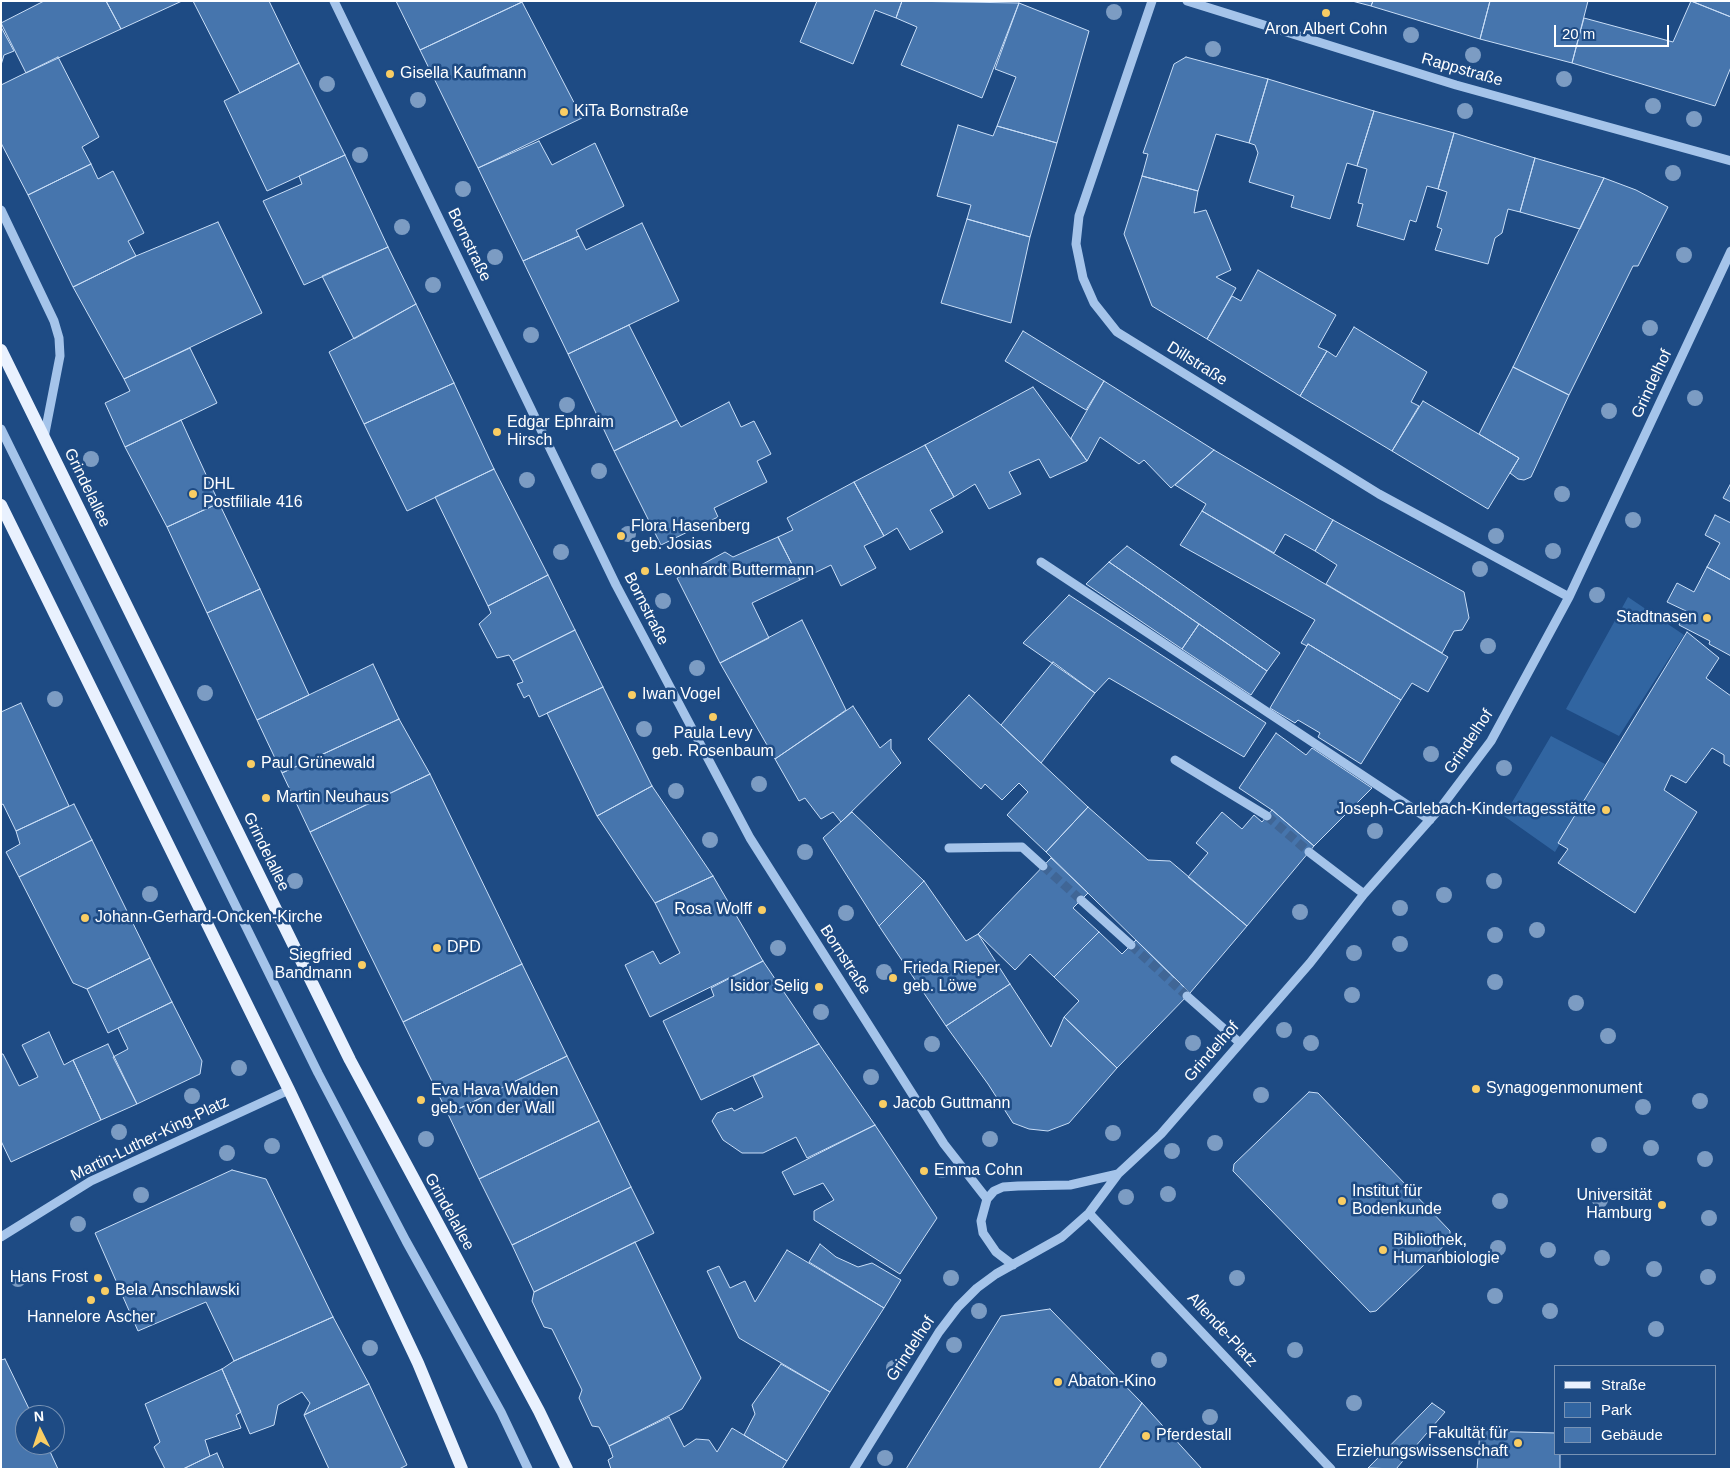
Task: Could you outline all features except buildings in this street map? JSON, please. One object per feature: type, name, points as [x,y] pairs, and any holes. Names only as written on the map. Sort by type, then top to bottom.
[{"type":"main road","name":"Grindelallee","points":[[1,350],[350,1060],[539,1411],[567,1469]]},
{"type":"main road","points":[[1,505],[289,1090],[418,1363],[462,1469]]},
{"type":"street","name":"Bornstraße","points":[[334,1],[616,585],[750,838],[944,1144],[987,1199]]},
{"type":"street","name":"Dillstraße","points":[[1152,1],[1079,216],[1076,244],[1083,278],[1094,303],[1117,332],[1379,494],[1569,597]]},
{"type":"street","name":"Rappstraße","points":[[1187,1],[1456,85],[1731,160]]},
{"type":"street","points":[[1,210],[54,321],[59,338],[60,356],[44,438]]},
{"type":"street","name":"Grindelhof","points":[[854,1469],[938,1332],[976,1288],[1013,1264],[1062,1238],[1089,1213],[1118,1174],[1161,1134],[1310,964],[1364,894],[1430,820],[1491,741],[1569,597],[1731,251]]},
{"type":"street","points":[[1,429],[318,1073],[406,1241],[501,1412],[528,1469]]},
{"type":"street","points":[[1041,562],[1430,820]]},
{"type":"street","points":[[1175,760],[1267,816]]},
{"type":"street","points":[[949,848],[1022,847],[1043,866]]},
{"type":"street","points":[[1309,852],[1364,894]]},
{"type":"street","points":[[1081,900],[1131,945]]},
{"type":"street","points":[[1187,996],[1240,1043]]},
{"type":"street","name":"Martin-Luther-King-Platz","points":[[1,1237],[91,1181],[289,1090]]},
{"type":"street","points":[[1013,1264],[996,1252],[983,1233],[981,1221],[987,1199],[994,1191],[1003,1187],[1070,1185],[1118,1174]]},
{"type":"street","name":"Allende-Platz","points":[[1089,1213],[1331,1469]]},
{"type":"green space","points":[[1628,597],[1684,635],[1619,736],[1566,709]]},
{"type":"green space","points":[[1551,736],[1605,764],[1555,852],[1504,816]]},
{"type":"tunnel","points":[[1267,816],[1309,852]]},
{"type":"tunnel","points":[[1043,866],[1081,900]]},
{"type":"tunnel","points":[[1131,945],[1187,996]]},
{"type":"place","name":"Aron Albert Cohn","points":[[1326,13]]},
{"type":"place","name":"Gisella Kaufmann","points":[[390,74]]},
{"type":"place","name":"KiTa Bornstraße","points":[[564,112]]},
{"type":"place","name":"Edgar Ephraim Hirsch","points":[[497,432]]},
{"type":"place","name":"DHL Postfiliale 416","points":[[193,494]]},
{"type":"place","name":"Flora Hasenberg geb. Josias","points":[[621,536]]},
{"type":"place","name":"Leonhardt Buttermann","points":[[645,571]]},
{"type":"place","name":"Stadtnasen","points":[[1707,618]]},
{"type":"place","name":"Iwan Vogel","points":[[632,695]]},
{"type":"place","name":"Paula Levy geb. Rosenbaum","points":[[713,717]]},
{"type":"place","name":"Paul Grünewald","points":[[251,764]]},
{"type":"place","name":"Martin Neuhaus","points":[[266,798]]},
{"type":"place","name":"Joseph-Carlebach-Kindertagesstätte","points":[[1606,810]]},
{"type":"place","name":"Rosa Wolff","points":[[762,910]]},
{"type":"place","name":"Johann-Gerhard-Oncken-Kirche","points":[[85,918]]},
{"type":"place","name":"DPD","points":[[437,948]]},
{"type":"place","name":"Siegfried Bandmann","points":[[362,965]]},
{"type":"place","name":"Frieda Rieper geb. Löwe","points":[[893,978]]},
{"type":"place","name":"Isidor Selig","points":[[819,987]]},
{"type":"place","name":"Synagogenmonument","points":[[1476,1089]]},
{"type":"place","name":"Eva Hava Walden geb. von der Wall","points":[[421,1100]]},
{"type":"place","name":"Jacob Guttmann","points":[[883,1104]]},
{"type":"place","name":"Emma Cohn","points":[[924,1171]]},
{"type":"place","name":"Institut für Bodenkunde","points":[[1342,1201]]},
{"type":"place","name":"Universität Hamburg","points":[[1662,1205]]},
{"type":"place","name":"Bibliothek, Humanbiologie","points":[[1383,1250]]},
{"type":"place","name":"Hans Frost","points":[[98,1278]]},
{"type":"place","name":"Bela Anschlawski","points":[[105,1291]]},
{"type":"place","name":"Hannelore Ascher","points":[[91,1300]]},
{"type":"place","name":"Abaton-Kino","points":[[1058,1382]]},
{"type":"place","name":"Pferdestall","points":[[1146,1436]]},
{"type":"place","name":"Fakultät für Erziehungswissenschaft","points":[[1518,1443]]}]
